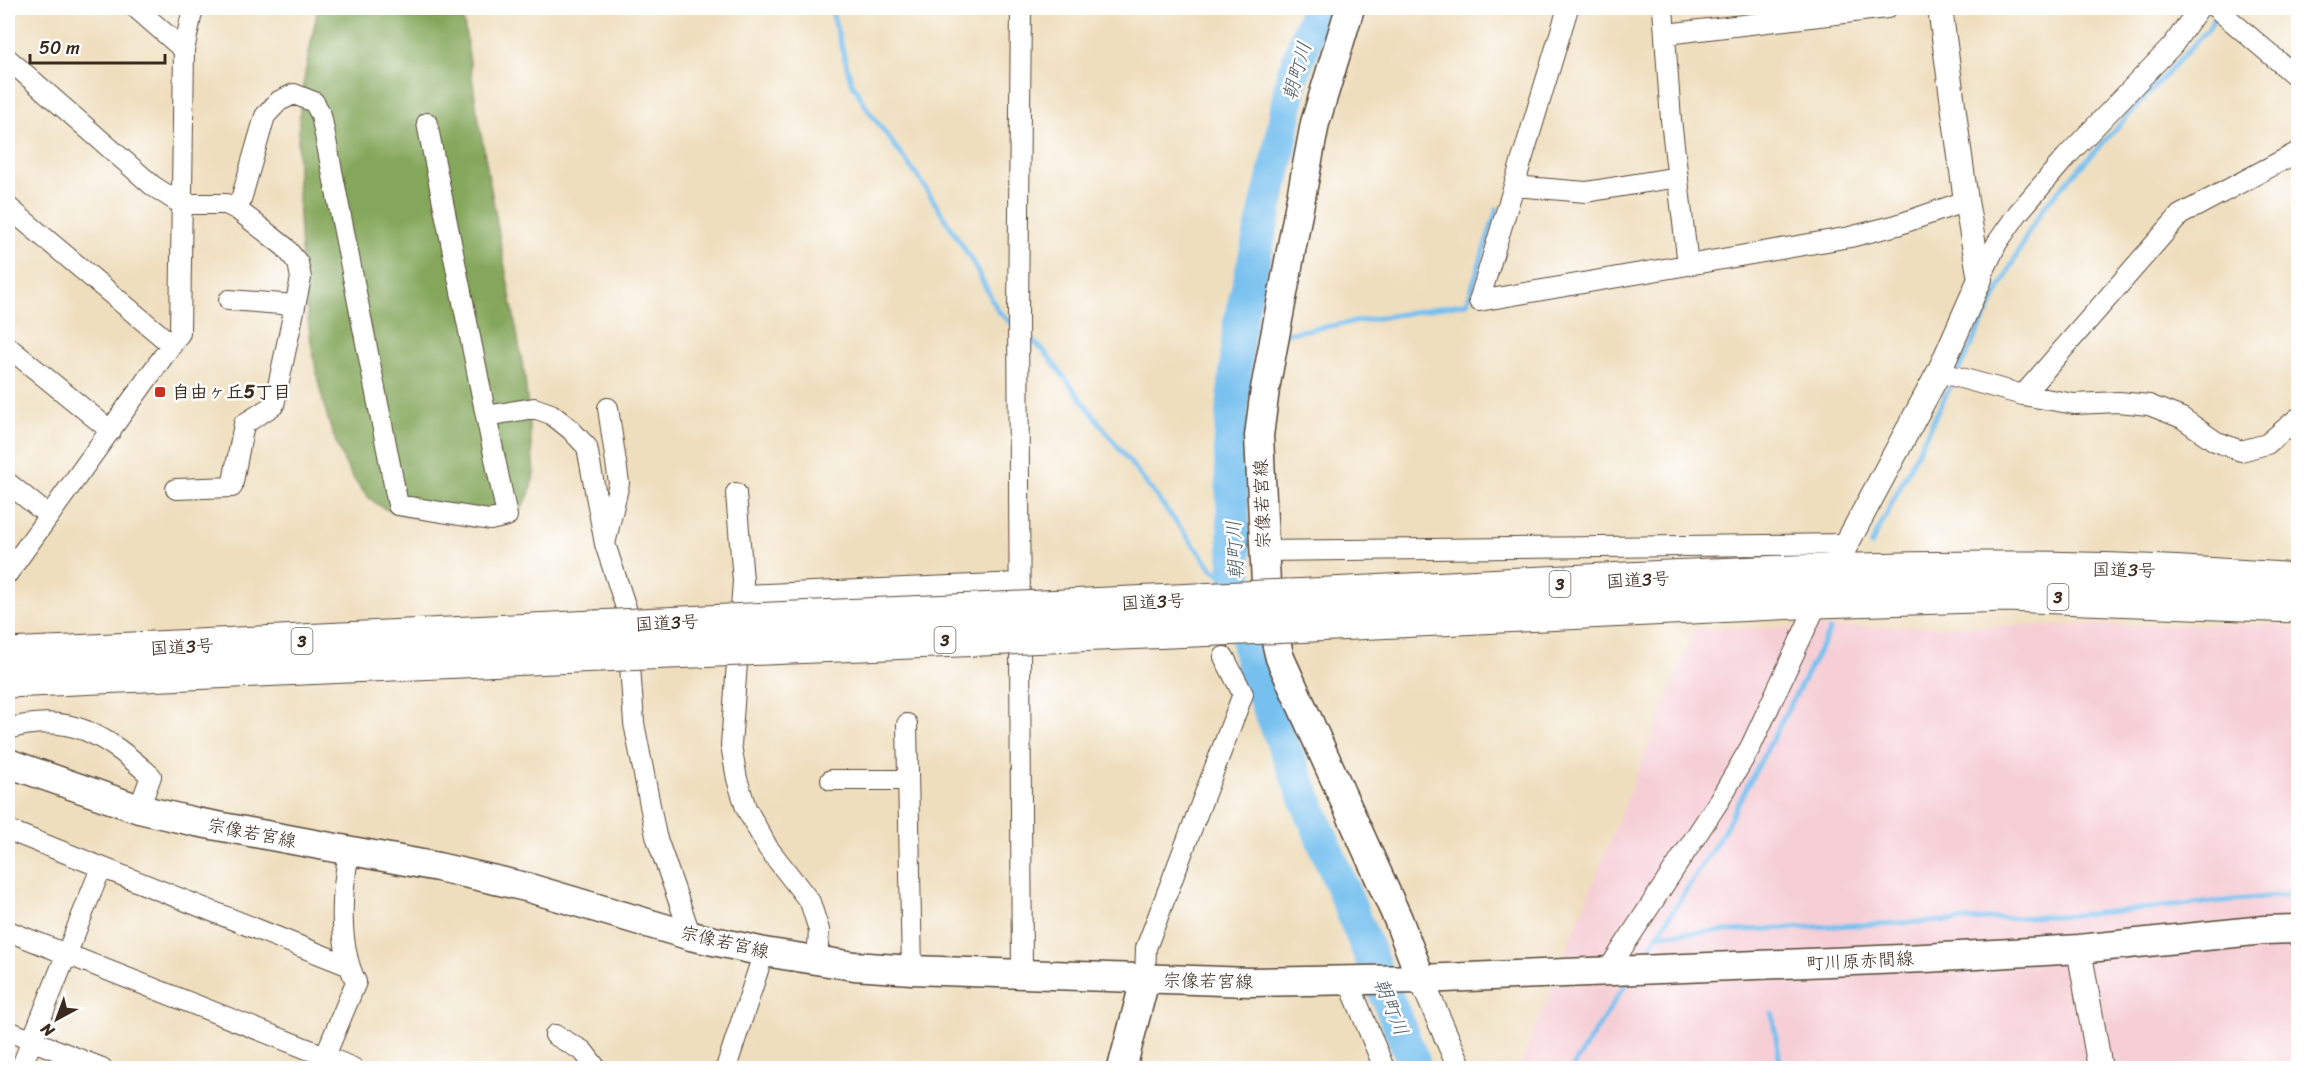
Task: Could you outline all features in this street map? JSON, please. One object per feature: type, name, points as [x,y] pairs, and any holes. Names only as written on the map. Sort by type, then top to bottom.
[{"type":"highway","name":"国道3号","points":[[1289,611],[1839,558],[1990,568],[2167,571],[2298,580]]},
{"type":"highway","name":"国道3号","points":[[8,655],[597,641],[1289,611],[2006,596],[2298,606]]},
{"type":"highway","name":"国道3号","points":[[8,681],[597,641]]},
{"type":"main road","name":"宗像若宮線","points":[[8,763],[139,809],[349,853],[438,867],[526,887],[691,936],[817,961],[912,970],[1145,980],[1250,982],[1421,979],[1398,919],[1280,658],[1267,605],[1263,551],[1260,436],[1265,389],[1315,123],[1350,8]]},
{"type":"main road","name":"町川原赤間線","points":[[1421,979],[1608,970],[1681,970],[2079,949],[2264,930],[2298,929]]},
{"type":"main road","points":[[1122,1068],[1145,980]]},
{"type":"street","points":[[136,8],[184,50]]},
{"type":"street","points":[[8,573],[180,333],[184,50],[193,8]]},
{"type":"street","points":[[1021,8],[1022,975]]},
{"type":"street","points":[[1568,8],[1479,301],[1850,237],[1897,225],[1966,201]]},
{"type":"street","points":[[1663,8],[1688,265]]},
{"type":"street","points":[[1666,34],[1796,13],[1887,8]]},
{"type":"street","points":[[1940,8],[1966,201],[1980,279]]},
{"type":"street","points":[[1608,970],[1703,825],[1750,746],[1839,558],[1939,372],[1997,243],[2018,213],[2066,157],[2173,45],[2199,8]]},
{"type":"street","points":[[2216,8],[2295,68]]},
{"type":"street","points":[[8,59],[153,186],[181,204],[226,204],[238,210],[285,248],[298,263],[301,278],[274,405],[244,424],[232,487],[176,489]]},
{"type":"street","points":[[238,210],[265,116],[279,101],[294,94],[314,102],[321,114],[398,505],[490,520],[507,516],[427,123]]},
{"type":"street","points":[[2023,395],[2180,215],[2298,152]]},
{"type":"street","points":[[1515,186],[1586,192],[1678,177]]},
{"type":"street","points":[[8,207],[172,345]]},
{"type":"street","points":[[229,300],[295,305]]},
{"type":"street","points":[[8,347],[111,431]]},
{"type":"street","points":[[1939,372],[2023,395],[2074,404],[2119,402],[2149,405],[2182,418],[2215,441],[2241,451],[2267,444],[2298,418]]},
{"type":"street","points":[[486,416],[534,408],[551,414],[587,447],[598,517],[626,608],[634,723],[656,836],[691,936]]},
{"type":"street","points":[[605,544],[619,483],[608,408]]},
{"type":"street","points":[[8,483],[49,516]]},
{"type":"street","points":[[736,493],[742,595],[731,745],[737,779],[746,808],[768,848],[810,902],[819,930],[817,961]]},
{"type":"street","points":[[1263,551],[1839,558]]},
{"type":"street","points":[[742,595],[1020,583]]},
{"type":"street","points":[[1145,980],[1146,948],[1243,694],[1224,657]]},
{"type":"street","points":[[8,689],[64,679]]},
{"type":"street","points":[[8,729],[29,723],[59,723],[93,731],[122,750],[152,776],[139,809]]},
{"type":"street","points":[[907,724],[912,970]]},
{"type":"street","points":[[831,780],[908,780]]},
{"type":"street","points":[[8,830],[347,965]]},
{"type":"street","points":[[326,1056],[356,982],[347,965],[342,887],[349,853]]},
{"type":"street","points":[[21,1068],[101,868]]},
{"type":"street","points":[[8,932],[352,1068]]},
{"type":"street","points":[[2079,949],[2100,1068]]},
{"type":"street","points":[[726,1068],[764,952]]},
{"type":"street","points":[[1421,979],[1460,1068]]},
{"type":"street","points":[[1348,980],[1384,1068]]},
{"type":"street","points":[[8,1031],[102,1068]]},
{"type":"street","points":[[555,1035],[583,1051],[596,1068]]},
{"type":"shaded area","points":[[2276,624],[2298,630],[2298,1068],[1519,1068],[1695,628]]},
{"type":"green space","points":[[318,8],[462,8],[477,112],[525,378],[534,474],[529,495],[521,509],[508,522],[426,519],[382,507],[356,482],[335,441],[320,389],[309,330],[302,270],[299,212],[300,109]]},
{"type":"waterway","points":[[831,8],[851,81],[868,110],[921,181],[971,259],[998,311],[1014,325]]},
{"type":"waterway","name":"朝町川","points":[[1317,8],[1292,77],[1279,152],[1239,325],[1230,444],[1236,582],[1253,670],[1416,1068]]},
{"type":"waterway","points":[[1957,373],[2029,231],[2046,204],[2209,28],[2217,14]]},
{"type":"waterway","points":[[1283,334],[1467,303],[1497,209]]},
{"type":"waterway","points":[[1239,325],[1268,331]]},
{"type":"waterway","points":[[1023,333],[1044,351],[1213,570],[1236,582]]},
{"type":"waterway","points":[[1871,545],[1953,381]]},
{"type":"waterway","points":[[1641,961],[1722,834],[1830,630]]},
{"type":"waterway","points":[[1658,934],[2077,915],[2298,894]]},
{"type":"waterway","points":[[1572,1068],[1629,979]]},
{"type":"waterway","points":[[1772,1013],[1781,1068]]},
{"type":"place","name":"自由ヶ丘5丁目","points":[[160,392]]}]
